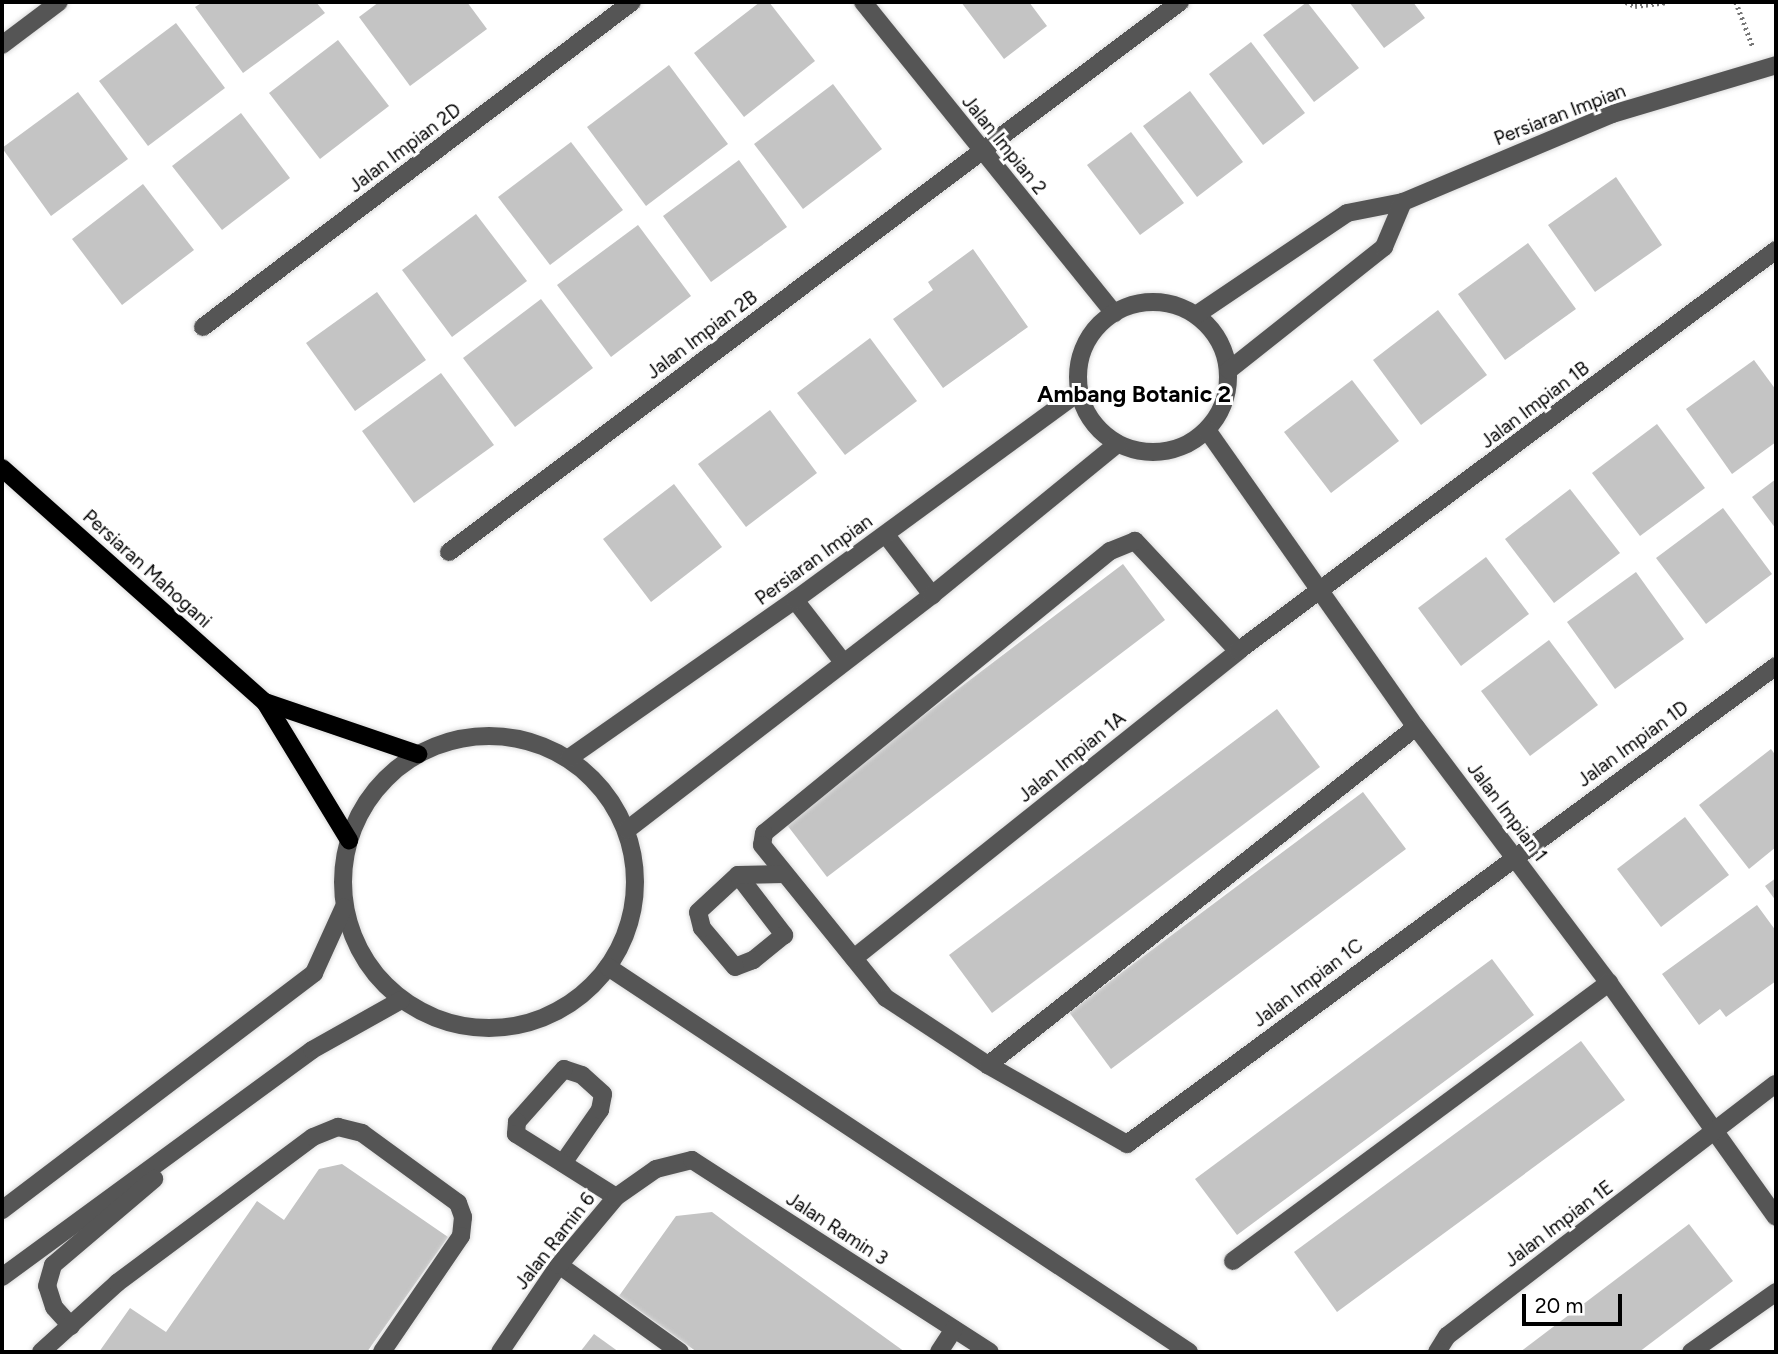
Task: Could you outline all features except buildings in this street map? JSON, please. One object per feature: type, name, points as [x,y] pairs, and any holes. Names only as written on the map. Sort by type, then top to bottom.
[{"type":"main road","name":"Persiaran Mahogani","points":[[2,468],[265,702]]},
{"type":"main road","points":[[265,702],[418,754]]},
{"type":"main road","points":[[265,702],[349,840]]},
{"type":"street","points":[[2,45],[59,2]]},
{"type":"street","name":"Jalan Impian 2D","points":[[204,327],[632,2]]},
{"type":"street","name":"Jalan Impian 2","points":[[863,2],[981,152],[1114,313]]},
{"type":"street","name":"Jalan Impian 2B","points":[[449,552],[1180,2]]},
{"type":"street","name":"Persiaran Impian","points":[[1196,315],[1347,213],[1403,202],[1612,114],[1769,68]]},
{"type":"street","points":[[1229,370],[1384,247],[1403,202]]},
{"type":"street","name":"Jalan Impian 1B","points":[[1318,592],[1776,250]]},
{"type":"street","points":[[1156,302],[1196,315],[1213,330],[1229,370],[1220,412],[1207,430],[1192,442],[1154,453],[1117,444],[1092,422],[1079,392],[1085,347],[1114,313],[1156,302]]},
{"type":"street","name":"Persiaran Impian","points":[[569,758],[886,535],[1079,392]]},
{"type":"street","name":"Jalan Impian 1","points":[[1207,430],[1318,592],[1609,983],[1713,1133],[1776,1217]]},
{"type":"street","points":[[627,830],[932,595],[1117,444]]},
{"type":"street","points":[[886,535],[932,595]]},
{"type":"street","points":[[1238,651],[1135,541],[1110,551],[764,833],[762,845],[886,998],[988,1065],[1416,727]]},
{"type":"street","name":"Jalan Impian 1A","points":[[854,958],[1238,651],[1318,592]]},
{"type":"street","points":[[795,600],[843,662]]},
{"type":"street","name":"Jalan Impian 1D","points":[[1514,856],[1776,666]]},
{"type":"street","points":[[510,736],[569,758],[604,789],[627,830],[636,865],[635,901],[626,936],[608,967],[576,1000],[534,1022],[476,1027],[442,1021],[401,1000],[374,974],[355,942],[344,907],[342,873],[349,840],[364,806],[388,777],[418,754],[448,741],[510,736]]},
{"type":"street","name":"Jalan Impian 1C","points":[[988,1065],[1127,1144],[1514,856]]},
{"type":"street","points":[[738,875],[784,935],[752,960],[735,967],[702,928],[698,912],[738,875],[784,874]]},
{"type":"street","points":[[2,1210],[314,973],[344,907]]},
{"type":"street","points":[[608,967],[1189,1352]]},
{"type":"street","points":[[1233,1261],[1609,983]]},
{"type":"street","points":[[2,1277],[312,1050],[401,1000]]},
{"type":"street","points":[[564,1163],[600,1110],[603,1094],[582,1075],[564,1069],[517,1122],[516,1134],[616,1197]]},
{"type":"street","name":"Jalan Impian 1E","points":[[1437,1352],[1447,1336],[1776,1084]]},
{"type":"street","points":[[71,1326],[54,1307],[47,1286],[53,1265],[258,1090]]},
{"type":"street","points":[[41,1352],[117,1283],[302,1145],[338,1127],[362,1133],[458,1203],[463,1217],[461,1236],[382,1352]]},
{"type":"street","name":"Jalan Ramin 3","points":[[656,1169],[692,1160],[990,1352]]},
{"type":"street","name":"Jalan Ramin 6","points":[[500,1352],[559,1265],[616,1197],[656,1169]]},
{"type":"street","points":[[559,1265],[680,1352]]},
{"type":"street","points":[[1691,1352],[1776,1292]]},
{"type":"street","points":[[939,1352],[954,1329]]},
{"type":"path","points":[[1626,2],[1635,6],[1668,2]]},
{"type":"path","points":[[1736,2],[1769,68]]},
{"type":"district","name":"Ambang Botanic 2","points":[[1134,394]]}]
